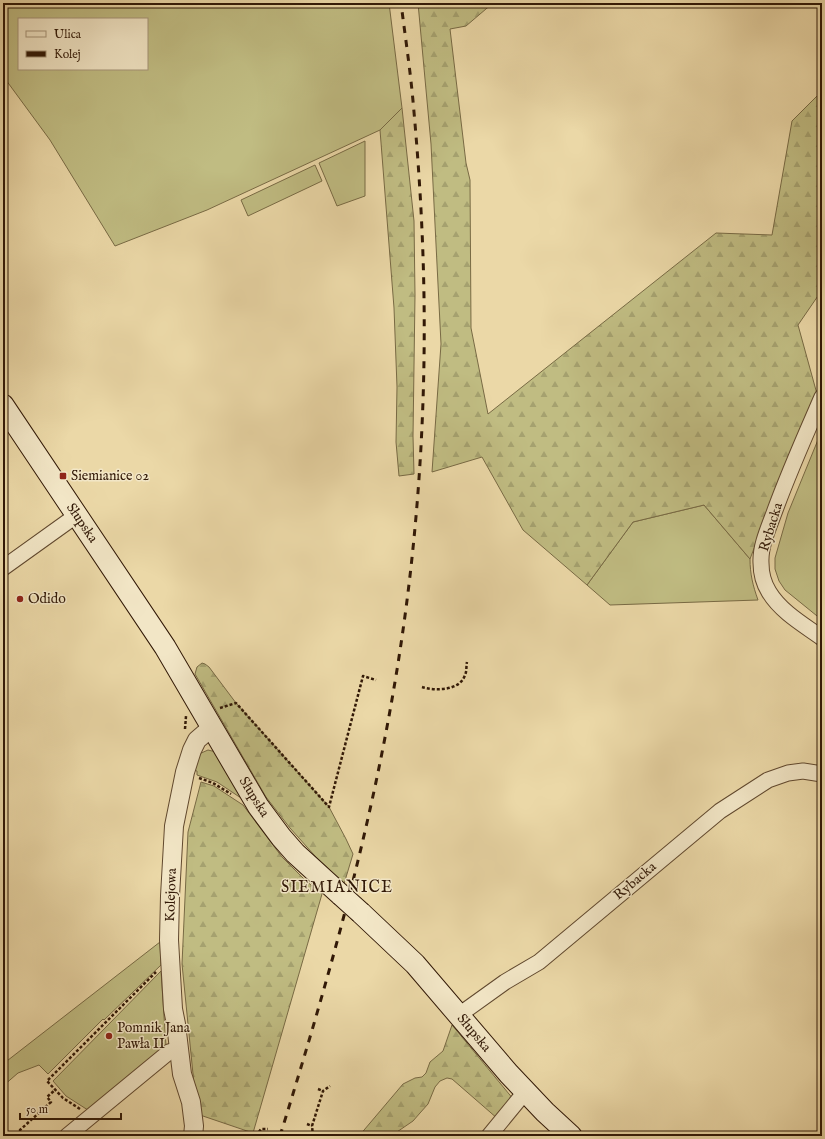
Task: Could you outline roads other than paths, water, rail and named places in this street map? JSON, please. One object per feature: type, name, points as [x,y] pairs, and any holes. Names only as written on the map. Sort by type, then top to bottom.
[{"type":"main road","name":"Słupska","points":[[3,405],[213,718],[250,793],[267,819],[295,853],[415,964],[525,1092],[571,1136]]},
{"type":"street","name":"Rybacka","points":[[822,397],[785,484],[764,544],[760,562],[764,583],[774,600],[791,615],[822,638]]},
{"type":"street","points":[[3,568],[77,515]]},
{"type":"street","name":"Kolejowa","points":[[182,1074],[173,1009],[169,940],[174,826],[183,778],[192,750],[213,718]]},
{"type":"street","name":"Rybacka","points":[[459,1016],[505,982],[539,962],[720,811],[768,780],[788,773],[803,771],[822,774]]},
{"type":"street","points":[[67,1136],[169,1052],[179,1049]]},
{"type":"street","points":[[182,1074],[179,1103],[184,1136]]},
{"type":"street","points":[[182,1074],[191,1102],[194,1126],[193,1136]]},
{"type":"street","points":[[489,1136],[525,1092]]},
{"type":"railway","points":[[280,1136],[328,976],[369,814],[391,705],[407,604],[413,553],[421,451],[424,297],[415,125],[401,3]]},
{"type":"place","name":"Siemianice 02","points":[[63,476]]},
{"type":"place","name":"Odido","points":[[20,599]]},
{"type":"place","name":"Pomnik Jana Pawła II","points":[[109,1036]]},
{"type":"district","name":"SIEMIANICE","points":[[337,888]]}]
